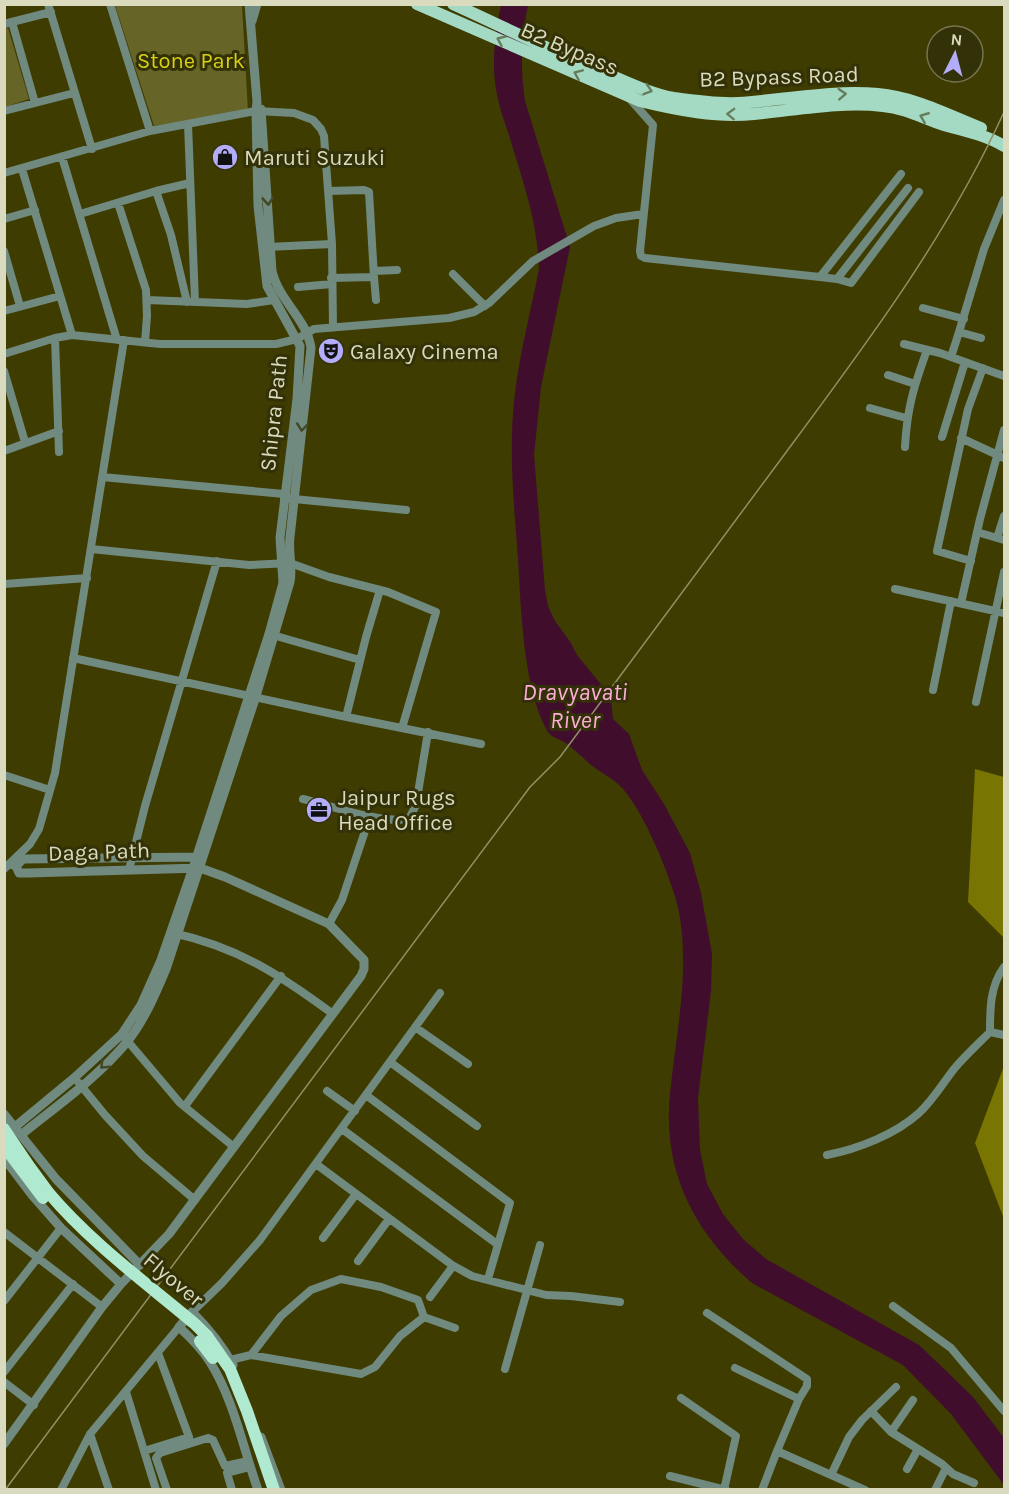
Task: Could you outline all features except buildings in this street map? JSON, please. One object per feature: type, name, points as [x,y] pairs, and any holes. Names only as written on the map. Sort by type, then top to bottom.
[{"type":"highway","name":"Flyover","points":[[14,1130],[28,1166],[46,1195],[96,1242],[207,1336],[230,1369],[248,1412],[274,1490]]},
{"type":"highway","name":"Flyover","points":[[4,1146],[92,1248],[190,1330],[205,1347],[224,1373],[267,1490]]},
{"type":"main road","name":"B2 Bypass","points":[[417,4],[555,57],[640,101],[674,109],[731,115],[858,104],[883,106],[912,112],[1005,146]]},
{"type":"main road","points":[[453,4],[555,57]]},
{"type":"main road","name":"B2 Bypass Road","points":[[555,57],[672,97],[735,103],[806,96],[879,94],[898,97],[922,104],[1005,139]]},
{"type":"street","points":[[110,4],[150,130]]},
{"type":"street","name":"Shipra Path","points":[[249,4],[248,14],[252,21]]},
{"type":"street","name":"Shipra Path","points":[[257,4],[252,21],[258,108],[258,206],[267,247],[267,286],[300,346],[297,399],[280,538],[286,563]]},
{"type":"street","points":[[35,103],[8,23],[49,8],[92,149]]},
{"type":"street","points":[[4,111],[74,93]]},
{"type":"street","points":[[627,95],[653,125],[640,251],[641,256],[645,258],[837,279],[851,283],[919,192]]},
{"type":"street","points":[[4,173],[92,149],[150,130],[258,108],[294,113],[313,120],[324,136],[332,244],[333,327]]},
{"type":"street","points":[[188,124],[191,302]]},
{"type":"street","points":[[10,867],[30,844],[39,829],[55,773],[87,578],[120,340],[62,157]]},
{"type":"street","points":[[22,168],[72,335]]},
{"type":"street","points":[[820,277],[901,174]]},
{"type":"street","points":[[80,214],[190,183]]},
{"type":"street","points":[[837,279],[908,188]]},
{"type":"street","points":[[329,191],[364,190],[369,192],[376,300]]},
{"type":"street","points":[[156,191],[191,302]]},
{"type":"street","points":[[951,357],[984,249],[1005,200]]},
{"type":"street","points":[[118,203],[146,290],[145,342]]},
{"type":"street","points":[[4,219],[35,210]]},
{"type":"street","points":[[4,354],[72,335],[145,342],[276,344],[297,339],[314,329],[449,318],[474,312],[485,306],[532,261],[594,226],[616,218],[643,214]]},
{"type":"street","points":[[14,1130],[82,1086],[125,1038],[174,933],[272,634],[288,551],[310,348],[308,333],[282,297],[275,282],[267,247],[332,244]]},
{"type":"street","points":[[4,251],[21,306]]},
{"type":"street","points":[[298,287],[397,270]]},
{"type":"street","points":[[453,274],[485,306]]},
{"type":"street","points":[[4,311],[60,296]]},
{"type":"street","points":[[147,300],[247,304],[274,300]]},
{"type":"street","points":[[923,308],[964,319]]},
{"type":"street","points":[[959,332],[981,338]]},
{"type":"street","points":[[55,338],[60,452]]},
{"type":"street","points":[[904,344],[1004,375]]},
{"type":"street","points":[[905,447],[906,418],[927,350]]},
{"type":"street","points":[[942,437],[965,362]]},
{"type":"street","points":[[971,561],[937,551],[968,409],[983,368]]},
{"type":"street","points":[[4,371],[25,442]]},
{"type":"street","points":[[888,375],[915,384]]},
{"type":"street","points":[[4,410],[15,407]]},
{"type":"street","points":[[870,408],[906,418]]},
{"type":"street","points":[[962,603],[977,531],[1001,456],[1005,430]]},
{"type":"street","points":[[4,451],[59,431]]},
{"type":"street","points":[[961,438],[1001,456]]},
{"type":"street","points":[[102,477],[284,496],[294,500],[406,510]]},
{"type":"street","points":[[977,531],[1001,539],[1005,516]]},
{"type":"street","points":[[91,549],[249,565],[286,563],[380,590],[436,612],[402,728]]},
{"type":"street","points":[[129,870],[217,561]]},
{"type":"street","points":[[976,702],[1005,572]]},
{"type":"street","points":[[4,584],[87,578]]},
{"type":"street","points":[[895,589],[1005,613]]},
{"type":"street","points":[[346,717],[380,590]]},
{"type":"street","points":[[933,690],[951,601]]},
{"type":"street","points":[[272,634],[360,660]]},
{"type":"street","points":[[74,658],[481,744]]},
{"type":"street","points":[[303,799],[370,816],[409,819],[416,805],[428,732]]},
{"type":"street","points":[[4,775],[50,790]]},
{"type":"street","points":[[329,924],[342,900],[370,816]]},
{"type":"street","points":[[10,867],[23,859],[199,857]]},
{"type":"street","name":"Daga Path","points":[[10,867],[19,873],[196,868]]},
{"type":"street","points":[[4,1444],[102,1307],[169,1234],[195,1200],[364,969],[364,960],[329,924],[225,877],[196,868]]},
{"type":"street","points":[[174,933],[249,958],[281,976],[333,1014]]},
{"type":"street","points":[[827,1155],[848,1151],[899,1129],[920,1112],[946,1082],[953,1070],[990,1032],[990,999],[999,974],[1005,966]]},
{"type":"street","points":[[185,1106],[281,976]]},
{"type":"street","points":[[61,1490],[90,1434],[192,1312],[222,1283],[260,1240],[440,993]]},
{"type":"street","points":[[415,1027],[468,1064]]},
{"type":"street","points":[[990,1032],[1005,1035]]},
{"type":"street","points":[[14,1130],[125,1038]]},
{"type":"street","points":[[125,1038],[185,1106],[234,1147]]},
{"type":"street","points":[[390,1062],[477,1126]]},
{"type":"street","points":[[74,1078],[143,1156],[195,1200]]},
{"type":"street","points":[[327,1091],[355,1111]]},
{"type":"street","points":[[366,1095],[510,1203],[488,1279]]},
{"type":"street","points":[[4,1114],[14,1130],[56,1179],[140,1265]]},
{"type":"street","points":[[342,1129],[497,1244]]},
{"type":"street","points":[[4,1158],[61,1228],[121,1284]]},
{"type":"street","points":[[316,1164],[453,1266],[472,1276],[546,1295],[620,1302]]},
{"type":"street","points":[[323,1238],[356,1194]]},
{"type":"street","points":[[358,1261],[389,1219]]},
{"type":"street","points":[[4,1301],[61,1228]]},
{"type":"street","points":[[5,1234],[38,1256],[102,1307]]},
{"type":"street","points":[[505,1370],[540,1245]]},
{"type":"street","points":[[430,1297],[453,1266]]},
{"type":"street","points":[[251,1355],[281,1316],[311,1290],[341,1279],[381,1287],[418,1300],[424,1317]]},
{"type":"street","points":[[4,1372],[73,1284]]},
{"type":"street","points":[[893,1306],[951,1348],[1005,1411]]},
{"type":"street","points":[[192,1312],[209,1329],[230,1360],[250,1405],[281,1490]]},
{"type":"street","points":[[707,1313],[807,1379],[807,1386],[762,1490]]},
{"type":"street","points":[[230,1360],[251,1355],[361,1374],[375,1367],[400,1336],[424,1317]]},
{"type":"street","points":[[424,1317],[455,1328]]},
{"type":"street","points":[[179,1327],[195,1343],[218,1376],[233,1413],[258,1490]]},
{"type":"street","points":[[195,1343],[209,1329]]},
{"type":"street","points":[[144,1451],[189,1437],[158,1353]]},
{"type":"street","points":[[735,1368],[800,1399]]},
{"type":"street","points":[[4,1382],[34,1405]]},
{"type":"street","points":[[831,1475],[849,1437],[871,1411],[896,1388]]},
{"type":"street","points":[[126,1392],[156,1490]]},
{"type":"street","points":[[670,1476],[724,1489],[736,1436],[681,1398]]},
{"type":"street","points":[[891,1432],[913,1400]]},
{"type":"street","points":[[871,1411],[891,1432],[953,1474],[974,1483]]},
{"type":"street","points":[[90,1434],[110,1490]]},
{"type":"street","points":[[167,1490],[156,1458],[160,1453],[208,1438],[213,1440],[225,1466],[249,1464]]},
{"type":"street","points":[[907,1469],[918,1449]]},
{"type":"street","points":[[777,1451],[865,1490]]},
{"type":"street","points":[[232,1490],[227,1473],[249,1464]]},
{"type":"street","points":[[935,1490],[946,1468]]},
{"type":"green space","name":"Stone Park","points":[[115,5],[242,5],[248,112],[154,126]]},
{"type":"green space","points":[[8,28],[29,99],[5,107],[4,29]]},
{"type":"shaded area","points":[[975,769],[1004,777],[1004,938],[968,902]]},
{"type":"shaded area","points":[[1004,1066],[1004,1219],[975,1143]]},
{"type":"water","name":"Dravyavati River","points":[[501,5],[528,5],[522,53],[525,101],[570,247],[541,387],[534,455],[545,590],[548,606],[555,621],[577,655],[608,693],[611,699],[613,719],[629,734],[642,770],[664,804],[690,853],[701,893],[712,954],[711,991],[698,1098],[700,1150],[707,1184],[723,1214],[743,1239],[766,1259],[919,1345],[973,1397],[1004,1438],[1004,1485],[951,1414],[903,1365],[752,1283],[714,1244],[699,1222],[677,1175],[671,1150],[669,1123],[683,978],[682,931],[678,907],[662,860],[636,807],[618,784],[566,743],[548,732],[533,694],[528,671],[520,600],[512,476],[512,435],[517,378],[539,269],[536,234],[496,89],[494,53]]},
{"type":"railway","points":[[5,1490],[530,787],[560,757],[847,370],[932,245],[958,202],[1004,112]]},
{"type":"place","name":"Maruti Suzuki","points":[[225,157]]},
{"type":"place","name":"Galaxy Cinema","points":[[331,351]]},
{"type":"place","name":"Jaipur Rugs Head Office","points":[[319,810]]}]
